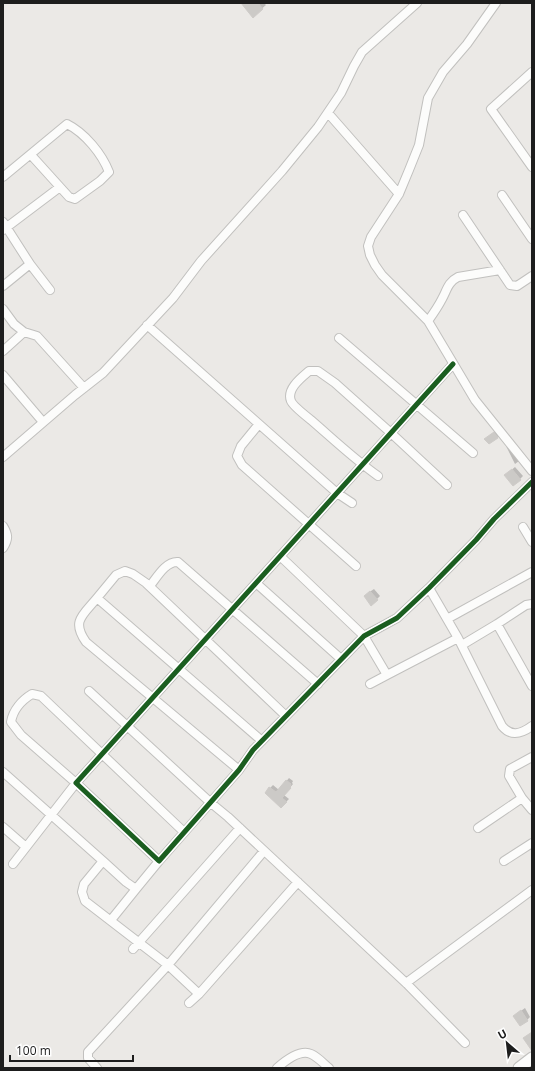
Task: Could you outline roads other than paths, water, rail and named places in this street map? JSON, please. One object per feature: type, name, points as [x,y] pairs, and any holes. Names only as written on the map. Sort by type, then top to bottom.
[{"type":"street","points":[[4,456],[103,373],[173,298],[201,261],[299,152],[341,93],[362,52],[417,3]]},
{"type":"street","points":[[496,3],[467,44],[443,72],[428,98],[419,145],[399,194],[371,237],[368,246],[370,255],[382,275],[428,321],[475,400],[532,471]]},
{"type":"street","points":[[532,72],[491,109],[532,167]]},
{"type":"street","points":[[328,113],[399,194]]},
{"type":"street","points":[[3,177],[67,124],[73,127],[86,139],[105,163],[109,172],[100,181],[75,199],[69,197],[31,155]]},
{"type":"street","points":[[50,290],[4,227],[60,187]]},
{"type":"street","points":[[502,195],[532,239]]},
{"type":"street","points":[[463,215],[510,285],[518,286],[530,281]]},
{"type":"street","points":[[3,286],[30,264]]},
{"type":"street","points":[[428,321],[442,300],[448,284],[453,279],[500,270]]},
{"type":"street","points":[[3,310],[14,324],[24,332],[37,336],[84,388]]},
{"type":"street","points":[[147,325],[337,493],[352,503]]},
{"type":"street","points":[[3,351],[24,332]]},
{"type":"street","points":[[339,338],[473,453]]},
{"type":"street","points":[[13,864],[76,783],[453,364]]},
{"type":"street","points":[[378,476],[362,465],[300,411],[291,401],[290,392],[309,370],[318,371],[335,383],[447,485]]},
{"type":"street","points":[[3,375],[43,422]]},
{"type":"street","points":[[260,424],[240,446],[237,456],[242,465],[356,566]]},
{"type":"street","points":[[111,920],[159,861],[239,770],[253,750],[364,636],[397,618],[429,588],[476,540],[494,519],[532,482]]},
{"type":"street","points":[[3,526],[8,535],[8,540],[3,548]]},
{"type":"street","points":[[523,527],[532,542]]},
{"type":"street","points":[[280,556],[364,636],[387,675]]},
{"type":"street","points":[[150,586],[168,565],[173,562],[178,562],[318,684]]},
{"type":"street","points":[[239,770],[86,642],[79,632],[78,624],[116,575],[125,571],[133,574],[150,586],[286,716]]},
{"type":"street","points":[[447,619],[532,572]]},
{"type":"street","points":[[256,583],[341,659]]},
{"type":"street","points":[[429,588],[460,641],[502,726],[508,733],[514,734],[532,726]]},
{"type":"street","points":[[97,598],[262,741]]},
{"type":"street","points":[[370,684],[497,624],[526,605],[532,604]]},
{"type":"street","points":[[497,624],[532,686]]},
{"type":"street","points":[[89,691],[240,828],[406,983],[465,1043]]},
{"type":"street","points":[[159,861],[76,783],[21,735],[11,722],[12,714],[26,698],[32,694],[41,696],[184,832]]},
{"type":"street","points":[[532,757],[510,769],[509,776],[522,798],[532,808]]},
{"type":"street","points":[[3,772],[126,882],[136,889]]},
{"type":"street","points":[[478,828],[522,798]]},
{"type":"street","points":[[3,827],[26,847]]},
{"type":"street","points":[[133,949],[240,828]]},
{"type":"street","points":[[504,861],[532,844]]},
{"type":"street","points":[[97,1068],[88,1058],[88,1052],[168,965],[264,851]]},
{"type":"street","points":[[103,861],[84,884],[82,892],[85,901],[168,965],[198,994]]},
{"type":"street","points":[[189,1003],[298,882]]},
{"type":"street","points":[[406,983],[532,890]]},
{"type":"street","points":[[277,1068],[283,1063],[302,1053],[311,1054],[329,1068]]},
{"type":"street","points":[[519,1068],[532,1058]]}]
